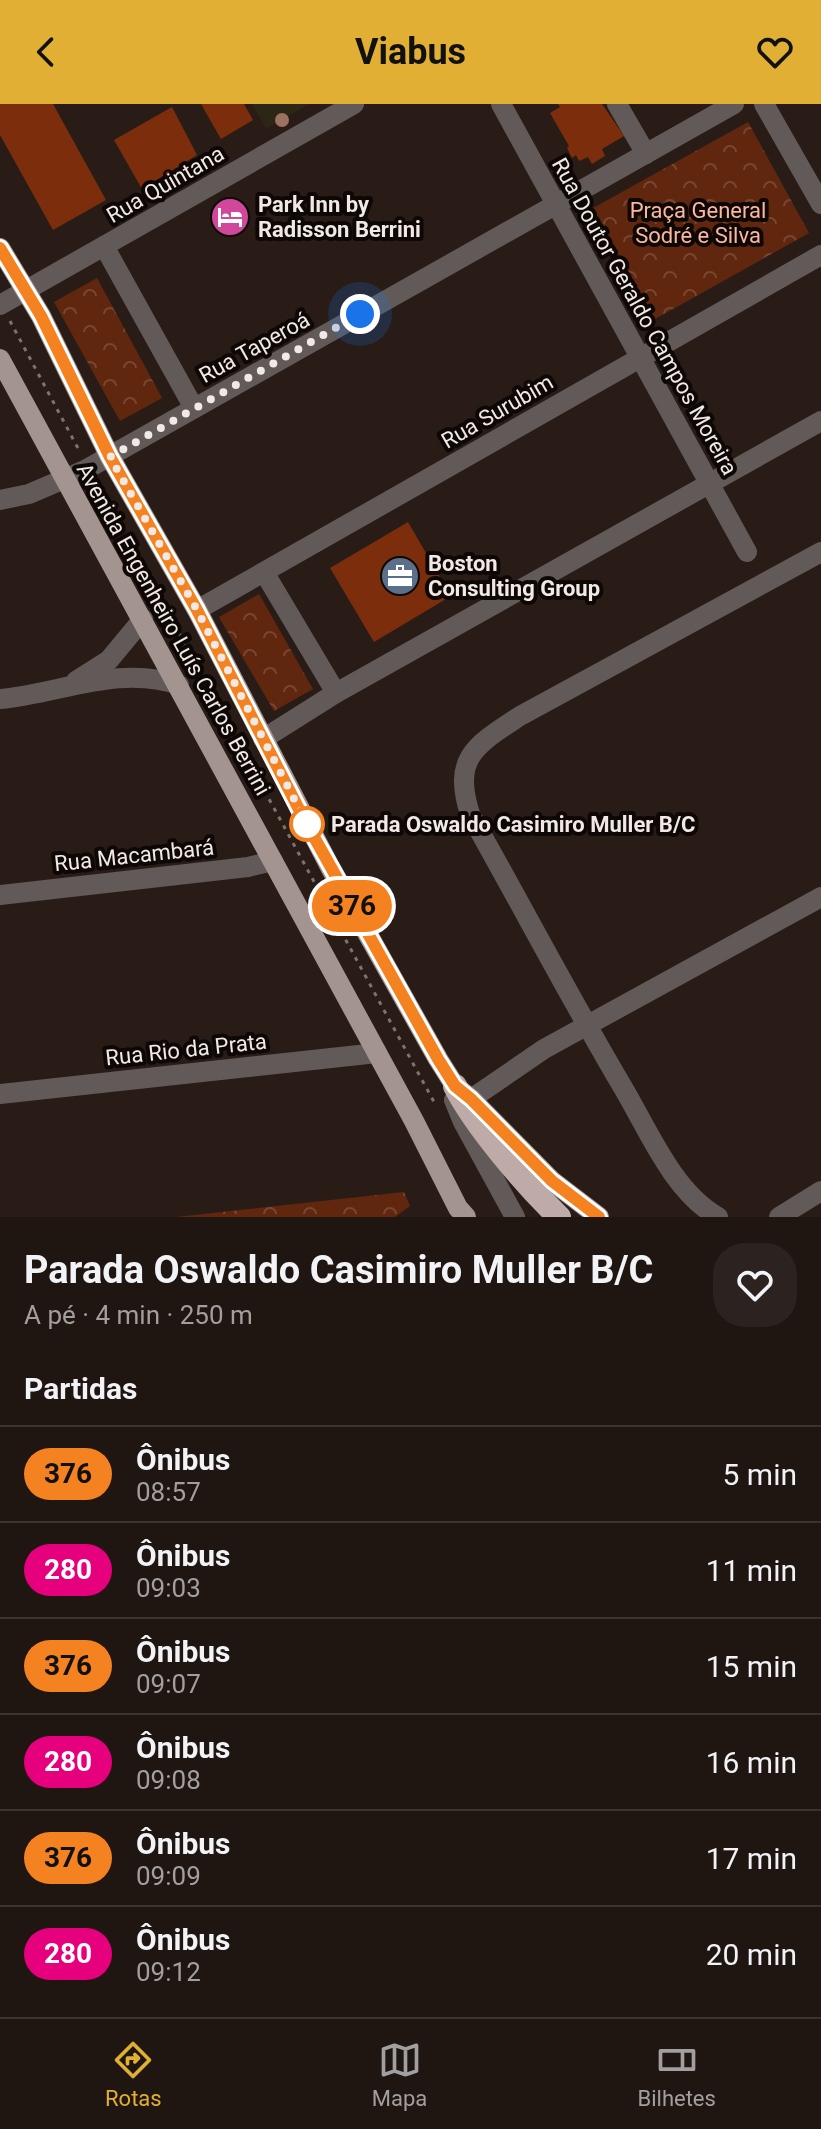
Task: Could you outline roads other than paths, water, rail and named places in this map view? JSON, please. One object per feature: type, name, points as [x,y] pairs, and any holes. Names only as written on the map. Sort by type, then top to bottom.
[{"type":"highway","points":[[463,1092],[464,1105],[542,1201],[559,1217]]},
{"type":"main road","name":"Avenida Engenheiro Luís Carlos Berrini","points":[[0,248],[41,316],[110,457],[197,610],[330,867],[438,1059],[463,1092],[552,1181],[599,1217]]},
{"type":"main road","name":"Avenida Engenheiro Luís Carlos Berrini","points":[[0,359],[377,1053],[456,1214]]},
{"type":"street","name":"Rua Quintana","points":[[0,305],[354,104]]},
{"type":"street","name":"Rua Doutor Geraldo Campos Moreira","points":[[501,104],[747,552]]},
{"type":"street","points":[[617,104],[646,154]]},
{"type":"street","name":"Rua Taperoá","points":[[0,500],[29,494],[110,457],[734,104]]},
{"type":"street","points":[[764,104],[821,204]]},
{"type":"street","points":[[104,246],[194,408]]},
{"type":"street","name":"Rua Surubim","points":[[197,610],[821,255]]},
{"type":"street","points":[[263,739],[336,693],[821,421]]},
{"type":"street","points":[[718,1217],[690,1196],[587,1027],[470,814],[463,792],[466,760],[481,742],[520,716],[821,552]]},
{"type":"street","points":[[264,572],[336,693]]},
{"type":"street","points":[[63,686],[95,671],[109,660],[143,619]]},
{"type":"street","points":[[0,699],[63,686],[135,678],[179,685]]},
{"type":"street","name":"Rua Macambará","points":[[0,895],[248,867],[273,861]]},
{"type":"street","points":[[463,1092],[821,897]]},
{"type":"street","name":"Rua Rio da Prata","points":[[0,1094],[377,1053]]},
{"type":"street","points":[[438,1059],[463,1122],[515,1217]]},
{"type":"street","points":[[779,1217],[821,1191]]},
{"type":"place","name":"Park Inn by Radisson Berrini","points":[[230,217]]},
{"type":"place","name":"Boston Consulting Group","points":[[400,576]]},
{"type":"place","name":"Parada Oswaldo Casimiro Muller B/C","points":[[307,824]]},
{"type":"park label","name":"Praça General Sodré e Silva","points":[[698,222]]}]
